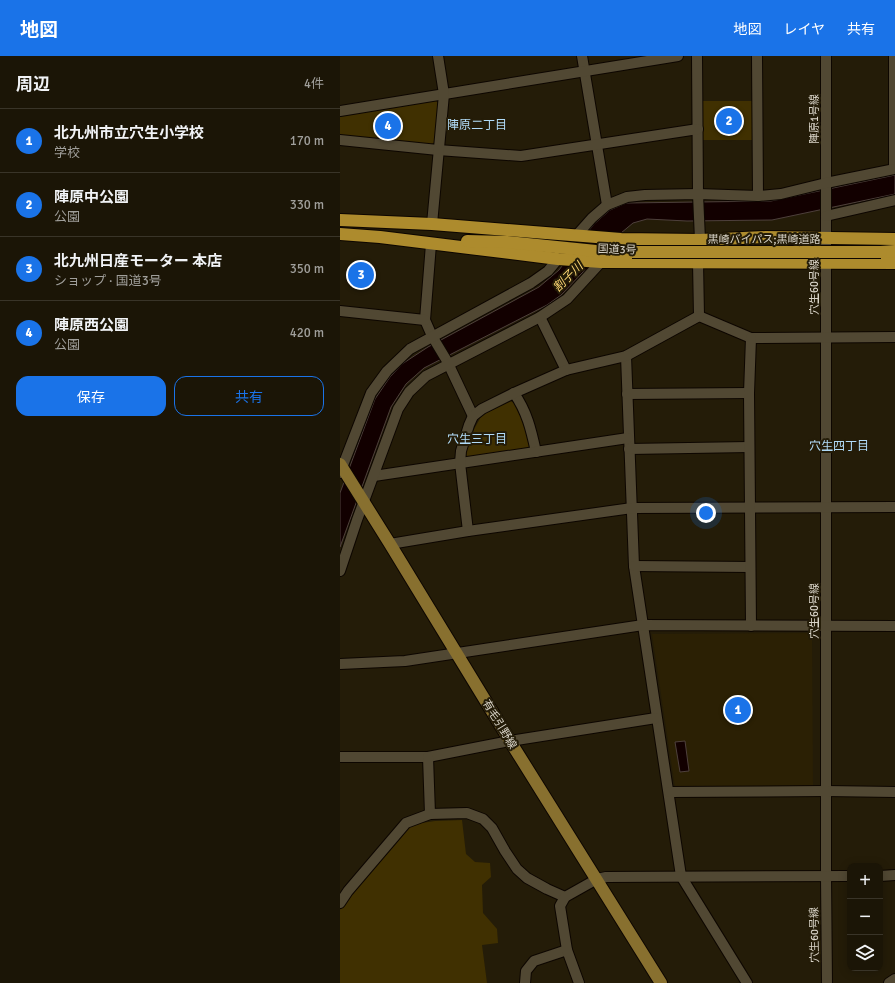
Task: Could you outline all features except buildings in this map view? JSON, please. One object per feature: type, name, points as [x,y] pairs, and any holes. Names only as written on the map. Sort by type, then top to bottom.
[{"type":"highway","name":"国道3号","points":[[340,220],[432,224],[621,240],[700,240],[766,237],[895,239]]},
{"type":"highway","name":"国道3号","points":[[340,234],[380,237],[431,244],[564,255],[598,262],[895,263]]},
{"type":"highway","name":"黒崎バイパス;黒崎道路","points":[[564,255],[628,252],[895,251]]},
{"type":"main road","name":"有毛引野線","points":[[342,468],[510,741],[598,879],[661,983]]},
{"type":"street","points":[[432,224],[444,94],[438,56]]},
{"type":"street","points":[[582,56],[607,205]]},
{"type":"street","points":[[340,111],[678,56]]},
{"type":"street","points":[[698,56],[698,196],[700,240]]},
{"type":"street","points":[[757,56],[758,196]]},
{"type":"street","name":"陣原1号線","points":[[826,56],[826,214]]},
{"type":"street","points":[[580,236],[592,218],[607,205],[627,198],[639,196],[758,196],[781,194],[826,186],[894,169],[894,56]]},
{"type":"street","points":[[340,140],[438,150],[521,156],[698,129]]},
{"type":"street","points":[[826,214],[895,200]]},
{"type":"street","name":"穴生60号線","points":[[826,214],[827,983]]},
{"type":"street","points":[[431,244],[425,320],[448,363],[473,416]]},
{"type":"street","points":[[342,468],[371,392],[387,371],[410,349],[434,339],[531,283],[548,271],[564,255]]},
{"type":"street","points":[[340,571],[363,501],[374,476],[398,409],[409,392],[426,376],[448,363],[540,317],[567,299],[598,262]]},
{"type":"street","points":[[698,262],[699,316]]},
{"type":"street","points":[[340,311],[425,320]]},
{"type":"street","points":[[699,316],[751,338],[895,337]]},
{"type":"street","points":[[468,531],[460,463],[468,425],[473,416],[482,409],[514,393],[566,370],[626,356],[699,316]]},
{"type":"street","points":[[540,317],[566,370]]},
{"type":"street","points":[[751,338],[749,393],[751,626]]},
{"type":"street","points":[[626,356],[634,566],[681,876],[747,983]]},
{"type":"street","points":[[514,393],[523,406],[530,425],[536,452]]},
{"type":"street","points":[[627,394],[749,393]]},
{"type":"street","points":[[374,476],[628,438]]},
{"type":"street","points":[[629,449],[749,447]]},
{"type":"street","points":[[390,544],[468,531],[632,508],[895,507]]},
{"type":"street","points":[[634,566],[750,567]]},
{"type":"street","points":[[340,664],[405,661],[643,625],[895,626]]},
{"type":"street","points":[[340,757],[428,757],[510,741],[656,718]]},
{"type":"street","points":[[428,757],[430,814]]},
{"type":"street","points":[[669,792],[895,792]]},
{"type":"street","points":[[340,903],[344,889],[406,823],[430,814],[467,813],[483,819],[492,828],[517,869],[527,878],[565,897]]},
{"type":"street","points":[[883,876],[895,875]]},
{"type":"street","points":[[579,983],[567,950],[560,906],[565,897],[598,879],[606,877],[681,876],[847,876]]},
{"type":"street","points":[[525,983],[526,971],[534,961],[567,950]]},
{"type":"street","points":[[889,983],[895,979]]},
{"type":"shaded area","points":[[435,100],[438,103],[436,142],[431,144],[340,136],[340,116]]},
{"type":"shaded area","points":[[703,101],[754,101],[755,140],[703,140]]},
{"type":"shaded area","points":[[510,401],[519,408],[522,414],[532,445],[529,448],[468,458],[465,455],[473,431],[482,415]]},
{"type":"shaded area","points":[[812,633],[813,786],[675,787],[652,634]]},
{"type":"shaded area","points":[[462,820],[466,854],[475,862],[490,863],[491,877],[482,885],[483,913],[497,929],[498,943],[482,945],[487,983],[340,983],[340,910],[342,905],[408,825],[435,821]]},
{"type":"water","name":"割子川","points":[[895,175],[895,194],[772,220],[687,221],[647,219],[633,223],[621,233],[596,262],[582,273],[561,295],[547,305],[424,368],[406,384],[391,407],[340,547],[340,493],[375,399],[390,377],[402,364],[428,347],[539,287],[559,270],[594,224],[610,210],[626,203],[771,201]]},
{"type":"water","points":[[685,741],[689,771],[680,772],[675,742]]},
{"type":"place","name":"陣原中公園","points":[[729,121]]},
{"type":"place","name":"陣原西公園","points":[[388,126]]},
{"type":"place","name":"北九州日産モーター 本店","points":[[361,275]]},
{"type":"place","name":"北九州市立穴生小学校","points":[[738,710]]},
{"type":"district","name":"陣原二丁目","points":[[477,125]]},
{"type":"district","name":"穴生三丁目","points":[[477,439]]},
{"type":"district","name":"穴生四丁目","points":[[839,446]]}]
